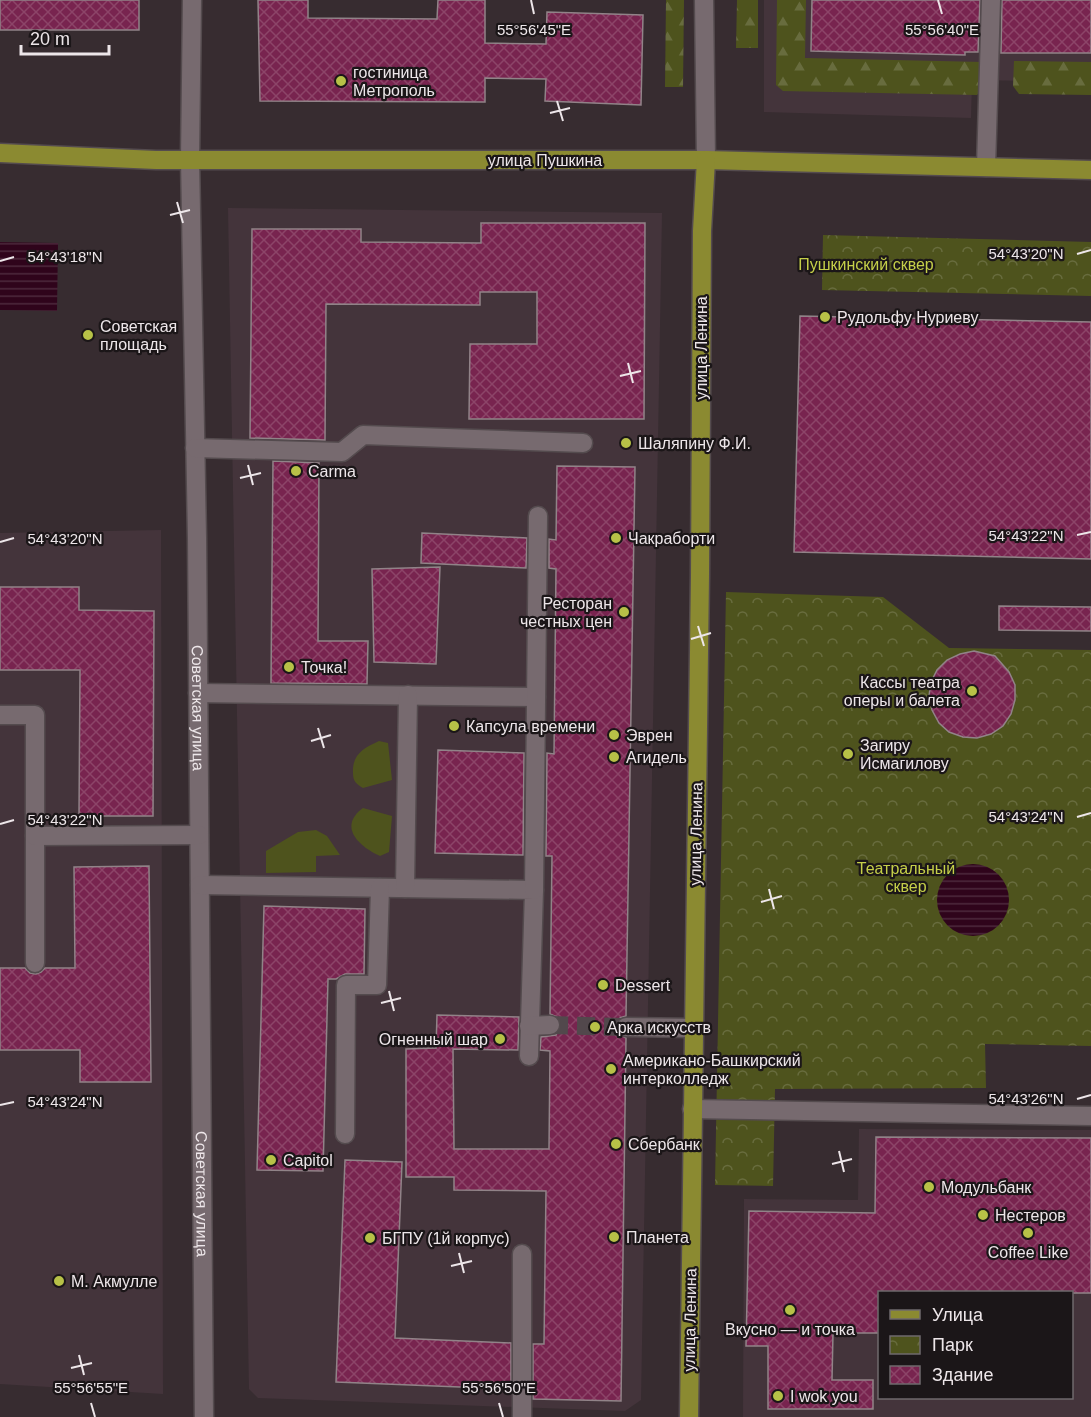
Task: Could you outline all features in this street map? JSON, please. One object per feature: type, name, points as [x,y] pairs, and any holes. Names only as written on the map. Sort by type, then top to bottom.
[{"type":"main road","name":"улица Пушкина","points":[[0,153],[156,160],[706,160],[1091,170]]},
{"type":"main road","name":"улица Ленина","points":[[689,1417],[702,231],[706,160]]},
{"type":"street","name":"Советская улица","points":[[192,0],[190,159],[200,836],[204,1417]]},
{"type":"street","name":"улица Ленина","points":[[704,0],[706,160]]},
{"type":"street","points":[[986,167],[991,0]]},
{"type":"street","points":[[195,448],[342,452],[363,435],[583,443]]},
{"type":"street","points":[[529,1056],[534,890],[538,516]]},
{"type":"street","points":[[198,693],[536,697]]},
{"type":"street","points":[[405,888],[408,695]]},
{"type":"street","points":[[0,715],[35,715],[36,963]]},
{"type":"street","points":[[35,836],[200,836]]},
{"type":"street","points":[[200,885],[534,890]]},
{"type":"street","points":[[345,1134],[346,985],[376,985],[380,888]]},
{"type":"street","points":[[530,1026],[550,1025]]},
{"type":"street","points":[[626,1027],[693,1028]]},
{"type":"street","points":[[692,1109],[1091,1116]]},
{"type":"street","points":[[522,1254],[522,1417]]},
{"type":"shaded area","points":[[764,0],[1091,0],[1091,82],[972,80],[971,118],[764,112]]},
{"type":"shaded area","points":[[228,208],[662,213],[641,1400],[625,1411],[258,1398],[249,1389]]},
{"type":"shaded area","points":[[0,242],[58,243],[57,311],[0,310]]},
{"type":"shaded area","points":[[161,530],[163,1394],[0,1384],[0,533]]},
{"type":"shaded area","points":[[980,864],[999,874],[1007,886],[1009,900],[1007,914],[999,926],[987,934],[966,936],[947,926],[939,914],[937,893],[947,874],[959,866]]},
{"type":"shaded area","points":[[859,1129],[1091,1130],[1091,1417],[743,1417],[744,1199],[858,1200]]},
{"type":"green space","points":[[666,0],[684,0],[683,87],[665,87]]},
{"type":"green space","points":[[737,0],[758,0],[758,48],[736,48]]},
{"type":"green space","points":[[777,0],[806,0],[805,58],[983,62],[982,89],[977,95],[783,91],[776,85]]},
{"type":"green space","points":[[1014,61],[1091,62],[1091,95],[1019,94],[1013,86]]},
{"type":"green space","name":"Пушкинский сквер","points":[[823,235],[1091,242],[1091,296],[822,290]]},
{"type":"green space","name":"Театральный сквер","points":[[726,592],[883,597],[949,648],[1091,650],[1091,1046],[985,1044],[986,1088],[775,1089],[773,1186],[715,1185]]},
{"type":"green space","points":[[379,741],[388,743],[392,780],[363,788],[354,778],[353,766],[360,752]]},
{"type":"green space","points":[[363,808],[392,816],[389,852],[380,856],[365,847],[354,836],[352,822],[355,815]]},
{"type":"green space","points":[[316,830],[327,836],[340,855],[316,856],[316,872],[266,873],[266,851],[298,832]]},
{"type":"building","points":[[0,0],[139,0],[139,30],[0,30]]},
{"type":"building","points":[[258,0],[308,0],[308,18],[437,19],[438,0],[485,0],[485,43],[546,44],[547,12],[643,15],[641,105],[545,101],[546,79],[485,78],[485,102],[260,101]]},
{"type":"building","points":[[812,0],[980,0],[978,52],[965,52],[965,55],[811,51]]},
{"type":"building","points":[[1002,0],[1091,0],[1091,53],[1001,53]]},
{"type":"building","points":[[481,223],[645,223],[644,419],[469,419],[470,344],[537,344],[537,292],[480,292],[480,305],[326,304],[325,440],[250,438],[252,229],[361,229],[361,242],[481,243]]},
{"type":"building","points":[[800,316],[1091,322],[1091,559],[794,552]]},
{"type":"building","points":[[273,461],[319,463],[318,641],[368,641],[367,684],[271,683]]},
{"type":"building","points":[[557,466],[635,467],[626,1016],[620,1018],[615,1026],[617,1033],[626,1038],[621,1401],[533,1399],[533,1344],[544,1344],[546,1191],[454,1190],[454,1177],[406,1177],[406,1049],[436,1048],[437,1015],[519,1017],[518,1050],[453,1049],[454,1149],[549,1149],[550,1051],[540,1050],[541,1037],[556,1035],[561,1025],[559,1018],[550,1014],[552,856],[546,856],[547,753],[554,754],[556,569],[549,568],[549,539],[556,540]]},
{"type":"building","points":[[422,533],[527,538],[526,568],[421,563]]},
{"type":"building","points":[[440,567],[436,664],[374,662],[372,569]]},
{"type":"building","points":[[0,587],[79,587],[79,610],[154,611],[153,816],[79,816],[80,670],[0,670]]},
{"type":"building","points":[[999,606],[1091,607],[1091,631],[999,630]]},
{"type":"building","name":"Кассы театра оперы и балета","points":[[974,651],[995,656],[1009,672],[1015,685],[1015,700],[1011,714],[1003,726],[991,734],[977,738],[963,737],[949,732],[939,723],[932,710],[929,696],[931,682],[937,670],[947,660]]},
{"type":"building","points":[[438,750],[524,753],[523,855],[435,853]]},
{"type":"building","points":[[149,866],[151,1082],[80,1082],[80,1050],[0,1050],[0,968],[25,968],[30,973],[36,974],[45,968],[75,968],[74,867]]},
{"type":"building","points":[[264,906],[365,909],[364,974],[345,974],[336,979],[328,979],[323,1171],[257,1170]]},
{"type":"building","name":"Нестеров","points":[[876,1137],[1091,1138],[1091,1293],[1073,1293],[1073,1291],[878,1291],[878,1333],[833,1333],[832,1380],[873,1380],[873,1409],[768,1409],[768,1346],[746,1346],[749,1211],[875,1213]]},
{"type":"building","name":"БГПУ (1й корпус)","points":[[345,1160],[402,1162],[395,1338],[511,1343],[511,1389],[336,1382]]},
{"type":"tunnel","points":[[550,1025],[626,1027]]},
{"type":"place","name":"гостиница Метрополь","points":[[341,81]]},
{"type":"place","name":"Рудольфу Нуриеву","points":[[825,317]]},
{"type":"place","name":"Советская площадь","points":[[88,335]]},
{"type":"place","name":"Шаляпину Ф.И.","points":[[626,443]]},
{"type":"place","name":"Carma","points":[[296,471]]},
{"type":"place","name":"Чакраборти","points":[[616,538]]},
{"type":"place","name":"Ресторан честных цен","points":[[624,612]]},
{"type":"place","name":"Точка!","points":[[289,667]]},
{"type":"place","name":"Кассы театра оперы и балета","points":[[972,691]]},
{"type":"place","name":"Капсула времени","points":[[454,726]]},
{"type":"place","name":"Эврен","points":[[614,735]]},
{"type":"place","name":"Загиру Исмагилову","points":[[848,754]]},
{"type":"place","name":"Агидель","points":[[614,757]]},
{"type":"place","name":"Dessert","points":[[603,985]]},
{"type":"place","name":"Арка искусств","points":[[595,1027]]},
{"type":"place","name":"Огненный шар","points":[[500,1039]]},
{"type":"place","name":"Американо-Башкирский интерколледж","points":[[611,1069]]},
{"type":"place","name":"Сбербанк","points":[[616,1144]]},
{"type":"place","name":"Capitol","points":[[271,1160]]},
{"type":"place","name":"Модульбанк","points":[[929,1187]]},
{"type":"place","name":"Нестеров","points":[[983,1215]]},
{"type":"place","name":"Coffee Like","points":[[1028,1233]]},
{"type":"place","name":"Планета","points":[[614,1237]]},
{"type":"place","name":"БГПУ (1й корпус)","points":[[370,1238]]},
{"type":"place","name":"М. Акмулле","points":[[59,1281]]},
{"type":"place","name":"Вкусно — и точка","points":[[790,1310]]},
{"type":"place","name":"I wok you","points":[[778,1396]]}]
